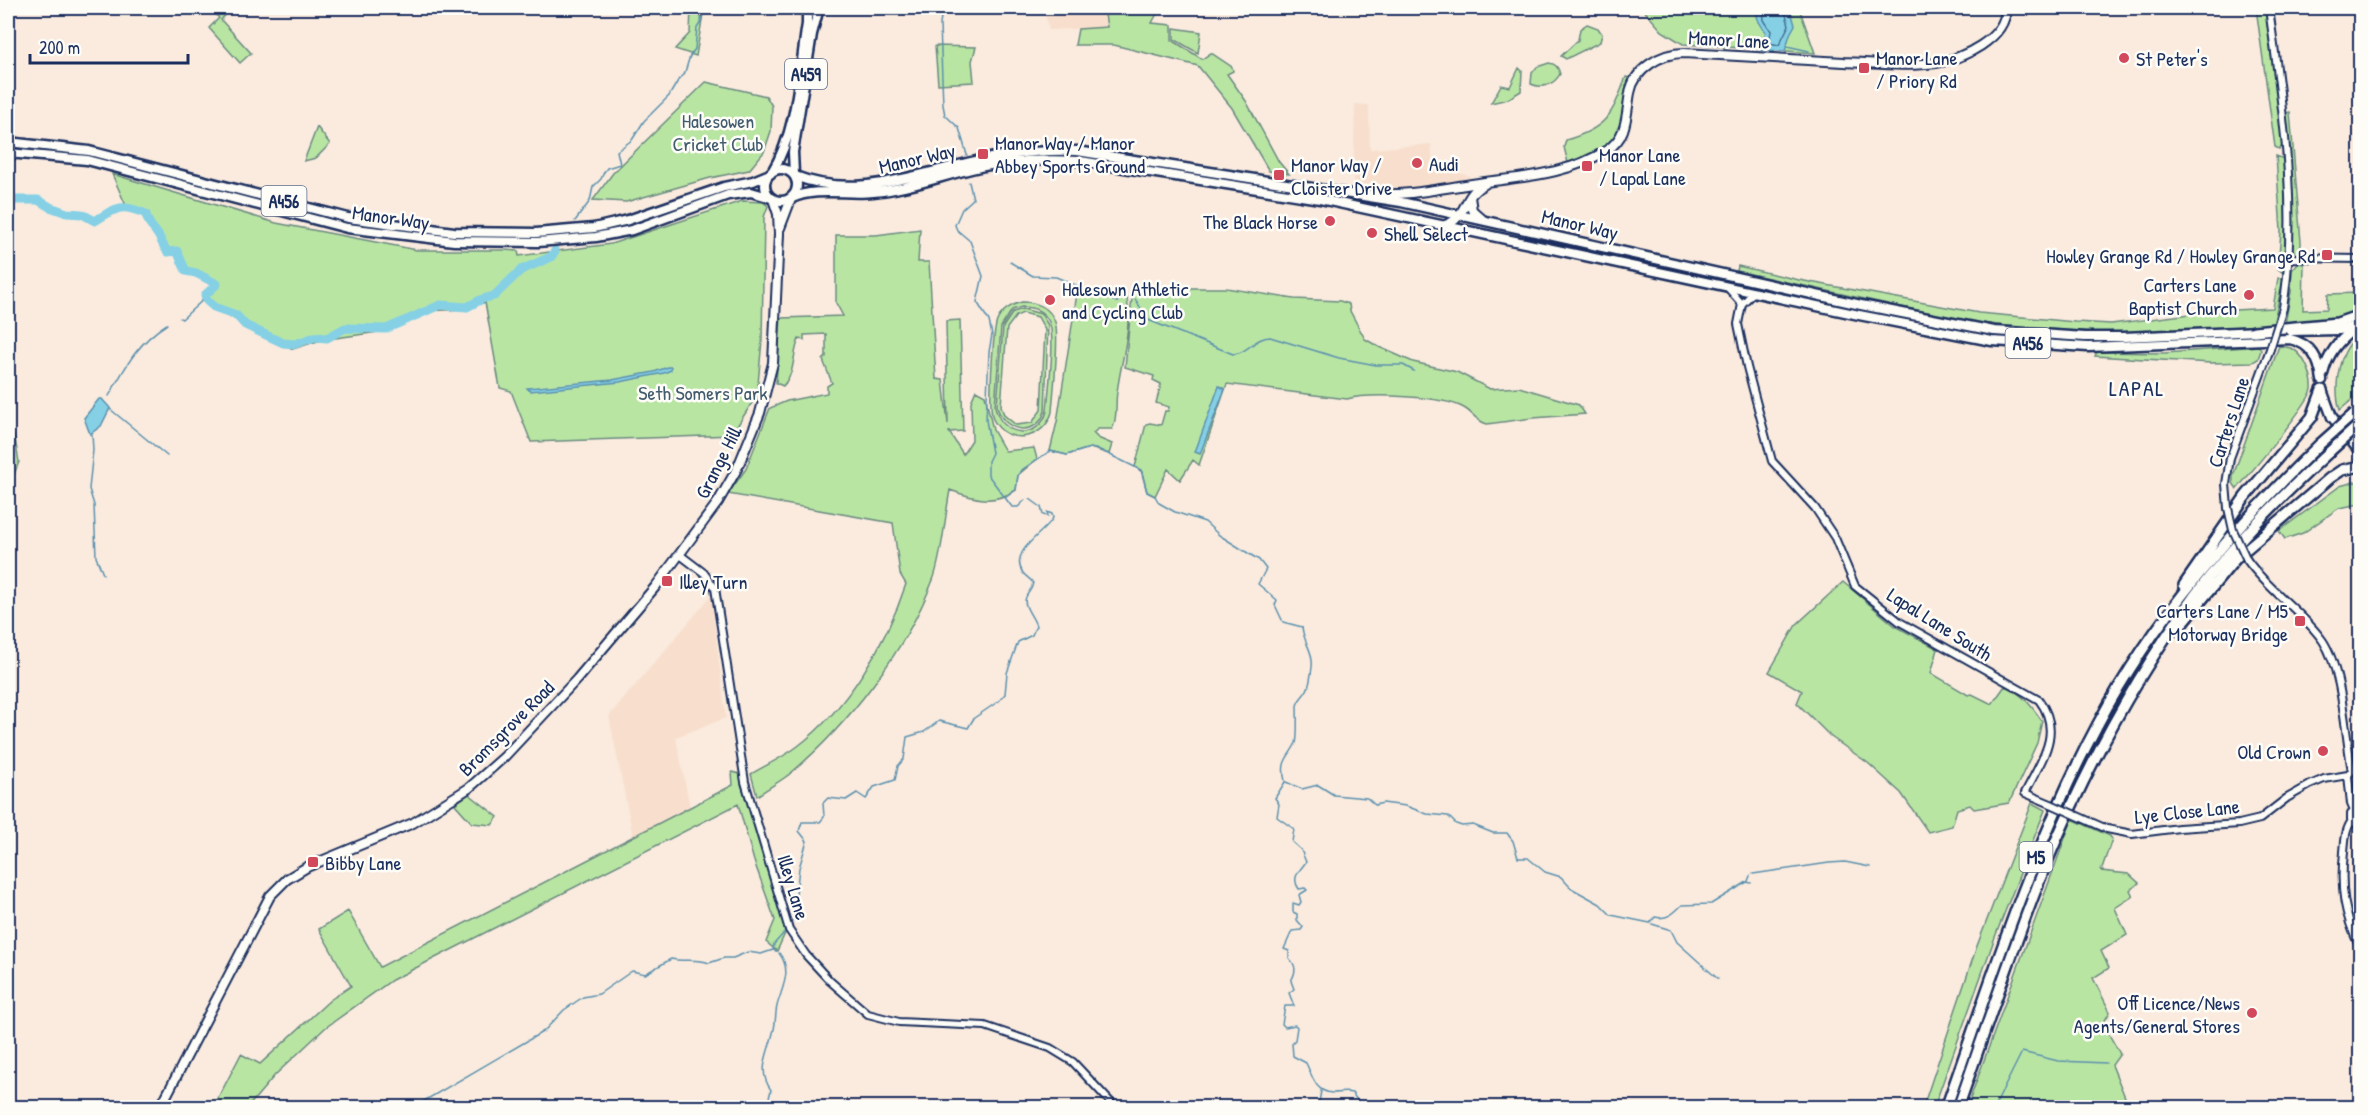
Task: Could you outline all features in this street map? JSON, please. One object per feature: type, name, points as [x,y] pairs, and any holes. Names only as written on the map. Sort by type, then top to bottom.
[{"type":"highway","points":[[2254,331],[2337,323],[2361,315]]},
{"type":"highway","points":[[2162,622],[2202,557],[2245,497],[2312,417],[2322,385]]},
{"type":"highway","name":"M5","points":[[1946,1107],[2030,872],[2053,817],[2099,722],[2162,622],[2235,531],[2320,444],[2358,411]]},
{"type":"highway","name":"M5","points":[[1958,1107],[2055,843],[2106,736],[2151,660],[2184,611],[2220,564],[2286,492],[2361,424]]},
{"type":"highway","points":[[2151,660],[2215,583],[2255,540],[2336,474],[2350,467],[2361,466]]},
{"type":"main road","points":[[772,198],[765,186],[782,156],[791,128],[807,24],[807,8]]},
{"type":"main road","name":"A459","points":[[794,175],[794,152],[812,34],[819,8]]},
{"type":"main road","name":"Manor Lane","points":[[1356,194],[1402,195],[1563,170],[1609,150],[1620,137],[1626,123],[1629,94],[1636,79],[1654,62],[1669,55],[1684,53],[1885,64],[1937,63],[1964,54],[1987,40],[2003,22],[2006,8]]},
{"type":"main road","name":"Manor Way","points":[[8,142],[89,151],[348,218],[454,232],[536,233],[594,228],[627,220],[771,173]]},
{"type":"main road","name":"Manor Way","points":[[794,175],[822,184],[870,185],[912,178],[1005,155],[1041,150],[1059,151],[1119,157],[1356,194],[1461,214],[1871,307],[1994,330],[2085,337],[2339,330],[2360,325]]},
{"type":"main road","name":"Manor Way","points":[[8,153],[87,160],[347,228],[454,241],[538,242],[596,237],[632,230],[728,195],[751,192],[772,198]]},
{"type":"main road","name":"Manor Way","points":[[791,198],[808,192],[873,192],[904,188],[973,168],[1009,162],[1033,159],[1070,160],[1320,199],[1919,328],[1992,341],[2088,347],[2290,339],[2311,350],[2320,366],[2322,385],[2331,417],[2361,452]]},
{"type":"main road","name":"A456","points":[[771,173],[782,169],[794,175]]},
{"type":"main road","points":[[791,198],[798,186],[794,175]]},
{"type":"main road","name":"Manor Lane","points":[[1471,192],[1489,182]]},
{"type":"main road","points":[[1463,186],[1469,188],[1471,192],[1472,210],[1483,219]]},
{"type":"main road","points":[[1444,225],[1455,221],[1461,214],[1471,192]]},
{"type":"main road","name":"A456","points":[[772,198],[781,201],[791,198]]},
{"type":"main road","name":"Grange Hill","points":[[679,554],[718,502],[737,469],[760,413],[773,363],[779,234],[778,214],[772,198]]},
{"type":"main road","name":"Grange Hill","points":[[779,234],[791,198]]},
{"type":"main road","points":[[2322,385],[2331,352],[2339,342],[2360,325]]},
{"type":"main road","name":"Bromsgrove Road","points":[[160,1107],[264,907],[287,879],[307,867],[413,823],[469,788],[504,757],[577,679],[656,586],[679,554]]},
{"type":"street","name":"Carters Lane","points":[[2269,8],[2287,152],[2289,258],[2283,308],[2230,458],[2226,484],[2228,508],[2234,530],[2247,560],[2261,579],[2316,633],[2331,654],[2350,753],[2352,771],[2348,775],[2351,804],[2357,811]]},
{"type":"street","points":[[2289,258],[2361,259]]},
{"type":"street","points":[[1726,287],[1742,304],[1754,292]]},
{"type":"street","name":"Lapal Lane South","points":[[1742,304],[1738,324],[1772,461],[1815,508],[1835,538],[1855,586],[1886,614],[1991,675],[2024,691],[2039,700],[2046,710],[2051,737],[2025,793]]},
{"type":"street","name":"Illey Lane","points":[[679,554],[704,573],[715,588],[745,782],[789,930],[809,960],[853,1003],[868,1014],[899,1022],[985,1026],[1050,1048],[1073,1062],[1116,1107]]},
{"type":"street","name":"Lye Close Lane","points":[[2025,793],[2107,830],[2132,834],[2239,824],[2260,819],[2287,798],[2310,785],[2324,779],[2348,775]]},
{"type":"street","points":[[2352,821],[2350,816],[2357,811]]},
{"type":"street","points":[[2352,821],[2360,823]]},
{"type":"street","points":[[2352,821],[2344,843],[2342,890],[2348,920],[2361,948]]},
{"type":"shaded area","points":[[1043,8],[1123,8],[1137,22],[1098,28],[1049,30]]},
{"type":"shaded area","points":[[1355,104],[1369,105],[1370,149],[1431,144],[1433,164],[1437,164],[1438,170],[1456,168],[1457,172],[1471,177],[1470,179],[1401,189],[1353,187]]},
{"type":"shaded area","points":[[711,596],[726,718],[676,737],[690,807],[633,837],[609,716]]},
{"type":"green space","points":[[220,8],[231,8],[221,20],[251,53],[240,63],[209,28],[219,18],[215,14]]},
{"type":"green space","points":[[691,8],[704,8],[696,56],[675,49],[690,33]]},
{"type":"green space","points":[[1104,8],[1160,8],[1152,23],[1172,25],[1172,40],[1202,59],[1211,53],[1232,67],[1233,71],[1227,74],[1246,101],[1279,162],[1289,174],[1269,171],[1232,108],[1198,66],[1114,45],[1075,45],[1078,29],[1107,27]]},
{"type":"green space","points":[[1642,8],[1799,8],[1815,53],[1683,44],[1662,31]]},
{"type":"green space","points":[[2256,8],[2265,8],[2283,145],[2279,149],[2275,147]]},
{"type":"green space","points":[[1587,24],[1598,28],[1602,34],[1600,42],[1566,59],[1561,56],[1578,40],[1580,29]]},
{"type":"green space","points":[[1174,28],[1201,32],[1198,53],[1174,39]]},
{"type":"green space","points":[[935,46],[976,47],[972,61],[974,82],[938,84]]},
{"type":"green space","points":[[1549,63],[1557,68],[1560,74],[1557,78],[1543,86],[1531,84],[1532,73],[1537,67]]},
{"type":"green space","points":[[1519,68],[1522,71],[1521,91],[1508,99],[1491,103],[1501,85],[1510,87]]},
{"type":"green space","points":[[1626,77],[1631,78],[1623,121],[1615,137],[1593,154],[1568,163],[1564,147],[1566,140],[1591,130],[1606,118],[1612,110]]},
{"type":"green space","name":"Halesowen Cricket Club","points":[[706,82],[766,96],[772,106],[771,131],[764,152],[749,170],[710,178],[626,202],[593,200],[613,173]]},
{"type":"green space","points":[[2290,112],[2301,242],[2301,252],[2296,255],[2292,248],[2291,171],[2286,113]]},
{"type":"green space","points":[[317,127],[330,144],[316,158],[304,161]]},
{"type":"green space","points":[[2276,156],[2284,159],[2286,238],[2284,271],[2282,272],[2278,269],[2281,231]]},
{"type":"green space","name":"Seth Somers Park","points":[[112,174],[276,223],[417,250],[505,250],[518,251],[519,256],[611,244],[742,201],[763,202],[768,206],[764,217],[762,340],[757,395],[734,431],[734,435],[531,442],[511,391],[500,388],[485,302],[466,309],[426,311],[409,322],[386,331],[321,340],[293,349],[251,329],[205,301],[205,294],[214,284],[210,280],[186,271],[177,252],[168,252],[165,248],[146,214],[127,208]]},
{"type":"green space","points":[[920,229],[918,262],[929,262],[936,379],[943,380],[948,424],[946,321],[960,320],[963,431],[949,432],[963,454],[972,440],[971,402],[976,390],[985,395],[993,430],[1005,451],[1034,448],[1037,459],[1018,475],[1016,490],[1008,495],[983,499],[950,490],[941,548],[933,580],[907,633],[891,659],[854,709],[812,754],[791,773],[757,796],[751,774],[798,746],[816,731],[849,694],[888,629],[906,584],[900,574],[893,523],[728,494],[746,469],[770,408],[787,401],[827,393],[827,386],[832,383],[823,360],[826,357],[826,334],[804,335],[804,340],[799,339],[787,381],[783,386],[776,383],[781,318],[843,316],[836,303],[836,235],[876,235]]},
{"type":"green space","points":[[2298,263],[2304,264],[2303,310],[2327,309],[2328,294],[2360,293],[2360,312],[2330,320],[2285,324],[2291,292],[2292,270]]},
{"type":"green space","points":[[1738,266],[1799,280],[1979,313],[2111,324],[2215,311],[2273,308],[2278,278],[2283,280],[2273,325],[2112,333],[1970,322],[1737,271]]},
{"type":"green space","points":[[1078,287],[1117,302],[1127,298],[1127,333],[1117,392],[1115,421],[1112,429],[1098,429],[1093,433],[1098,438],[1112,444],[1109,454],[1090,448],[1067,455],[1050,451],[1057,422]]},
{"type":"green space","points":[[1133,288],[1226,288],[1294,299],[1340,301],[1349,304],[1350,311],[1365,339],[1379,347],[1413,362],[1457,372],[1490,389],[1519,387],[1579,405],[1585,414],[1487,424],[1464,408],[1424,398],[1372,396],[1347,399],[1227,384],[1199,465],[1193,460],[1180,480],[1168,469],[1155,496],[1147,492],[1142,472],[1135,467],[1146,424],[1161,425],[1165,411],[1168,411],[1169,407],[1156,403],[1161,384],[1153,380],[1154,376],[1125,367]]},
{"type":"green space","points":[[1022,302],[1042,306],[1053,317],[1057,352],[1052,412],[1042,429],[1025,437],[1007,434],[999,428],[993,419],[991,401],[997,321],[1010,306]],"holes":[[[1026,307],[1038,310],[1047,318],[1051,329],[1052,352],[1047,411],[1043,421],[1036,428],[1020,432],[1004,424],[995,406],[1001,327],[1012,310]]]},
{"type":"green space","points":[[1023,309],[1041,314],[1048,325],[1045,411],[1041,420],[1028,429],[1020,429],[1005,422],[997,406],[1003,327],[1013,312]],"holes":[[[1023,313],[1038,317],[1045,330],[1041,410],[1032,423],[1016,425],[1004,415],[1001,406],[1007,328],[1016,316]]]},
{"type":"green space","points":[[2360,337],[2360,393],[2340,410],[2337,394],[2339,368],[2349,345]]},
{"type":"green space","points":[[2259,346],[2261,350],[2258,359],[2253,362],[2211,363],[2095,356],[2097,352],[2165,353]]},
{"type":"green space","points":[[2279,346],[2293,349],[2301,356],[2309,372],[2312,389],[2302,408],[2237,489],[2233,483],[2233,476]]},
{"type":"green space","points":[[8,422],[15,439],[19,462],[8,489]]},
{"type":"green space","points":[[2354,482],[2360,483],[2360,504],[2339,508],[2303,533],[2285,539],[2279,531],[2340,486]]},
{"type":"green space","points":[[1843,582],[1895,626],[1938,649],[1931,673],[1968,695],[1972,694],[1992,704],[2005,686],[2022,696],[2034,710],[2042,721],[2037,743],[2009,803],[1974,809],[1970,805],[1957,809],[1952,826],[1928,832],[1901,793],[1868,763],[1831,737],[1797,703],[1802,691],[1769,672],[1796,625]]},
{"type":"green space","points":[[732,772],[740,774],[787,929],[777,951],[766,942],[775,920],[754,861],[738,804],[392,980],[325,1028],[275,1075],[248,1107],[213,1108],[241,1054],[260,1064],[330,1000],[351,986],[319,929],[348,911],[380,967],[733,785]]},
{"type":"green space","points":[[469,794],[498,817],[492,825],[472,823],[455,804]]},
{"type":"green space","points":[[2032,803],[2045,810],[1995,937],[1934,1107],[1923,1107],[1977,946]]},
{"type":"green space","points":[[2072,819],[2112,839],[2101,871],[2129,874],[2139,883],[2130,890],[2133,896],[2115,908],[2127,935],[2101,951],[2109,968],[2093,978],[2110,1012],[2104,1022],[2096,1025],[2097,1027],[2103,1024],[2120,1054],[2112,1065],[2129,1107],[1967,1107]]},
{"type":"water","points":[[1757,8],[1790,8],[1795,25],[1785,51],[1759,50],[1754,42],[1763,39],[1766,32],[1757,18]]},
{"type":"water","points":[[671,367],[671,370],[664,373],[620,382],[530,391],[527,388],[612,380]]},
{"type":"water","points":[[1219,386],[1225,389],[1200,454],[1195,452]]},
{"type":"water","points":[[99,399],[102,399],[110,408],[101,426],[90,434],[84,418]]},
{"type":"waterway","points":[[575,221],[590,201],[593,187],[607,168],[620,164],[617,151],[632,140],[644,121],[669,96],[684,75],[690,56],[695,49],[702,8]]},
{"type":"waterway","points":[[942,8],[940,25],[943,105],[945,115],[959,128],[967,155]]},
{"type":"waterway","points":[[1787,46],[1809,51]]},
{"type":"waterway","points":[[969,182],[973,199],[962,209],[955,225],[957,230],[970,241],[983,276],[977,302],[989,321],[992,335],[986,420],[992,453],[988,461],[988,475],[1012,507],[1018,507],[1025,500]]},
{"type":"waterway","points":[[8,200],[38,200],[50,207],[67,213],[82,214],[95,221],[119,208],[131,208],[146,214],[166,250],[168,252],[177,251],[186,271],[196,273],[217,284],[205,295],[207,301],[214,307],[236,315],[245,325],[283,343],[295,344],[315,337],[327,338],[345,328],[386,329],[440,305],[467,307],[494,296],[521,270],[551,257],[555,251]]},
{"type":"waterway","points":[[1010,262],[1033,276],[1056,277],[1117,302],[1127,298]]},
{"type":"waterway","points":[[180,318],[182,319],[206,297]]},
{"type":"waterway","points":[[1135,299],[1148,320],[1233,354],[1270,337],[1339,358],[1376,365],[1403,365],[1414,371]]},
{"type":"waterway","points":[[109,396],[140,347],[167,324]]},
{"type":"waterway","points":[[110,409],[167,456]]},
{"type":"waterway","points":[[92,434],[93,450],[89,489],[94,505],[96,557],[103,574]]},
{"type":"waterway","points":[[1005,498],[1016,490],[1018,475],[1023,469],[1050,451],[1067,455],[1090,448],[1100,450],[1141,470],[1147,492],[1155,496],[1159,503],[1175,512],[1205,522],[1219,535],[1259,560],[1266,569],[1258,584],[1277,600],[1275,605],[1283,622],[1302,627],[1312,662],[1308,688],[1297,706],[1297,740],[1284,764],[1285,781]]},
{"type":"waterway","points":[[793,921],[799,868],[807,841],[799,831],[802,822],[820,822],[824,817],[823,803],[828,798],[846,800],[857,793],[866,799],[874,787],[895,780],[898,766],[904,759],[907,737],[924,732],[939,721],[968,728],[974,718],[999,701],[1005,694],[1007,673],[1018,642],[1032,635],[1036,626],[1025,600],[1033,583],[1023,573],[1020,557],[1029,543],[1053,518],[1052,514],[1047,512],[1048,516],[1043,515],[1041,507],[1030,499]]},
{"type":"waterway","points":[[1285,782],[1275,798],[1279,804],[1277,817],[1294,829],[1292,842],[1301,850],[1306,862],[1297,875],[1296,881],[1299,889],[1307,890],[1299,895],[1301,902],[1299,905],[1293,903],[1293,912],[1297,914],[1297,920],[1303,927],[1301,930],[1292,931],[1284,949],[1289,951],[1289,958],[1295,972],[1291,981],[1294,989],[1289,993],[1294,1006],[1285,1006],[1282,1024],[1285,1027],[1295,1025],[1297,1027],[1295,1040],[1292,1043],[1293,1056],[1306,1063],[1318,1087],[1327,1092],[1352,1093],[1357,1100],[1374,1108]]},
{"type":"waterway","points":[[1286,782],[1302,789],[1318,785],[1334,795],[1367,798],[1375,805],[1383,803],[1406,806],[1427,814],[1448,816],[1456,824],[1462,826],[1473,825],[1493,833],[1507,833],[1513,841],[1518,858],[1528,858],[1545,872],[1561,877],[1571,888],[1600,904],[1611,915],[1650,923],[1655,917],[1663,918],[1670,915],[1682,905],[1711,904],[1747,882],[1751,883]]},
{"type":"waterway","points":[[1753,874],[1845,862],[1870,867]]},
{"type":"waterway","points":[[1748,881],[1750,876]]},
{"type":"waterway","points":[[1652,924],[1671,930],[1677,942],[1718,979]]},
{"type":"waterway","points":[[776,951],[773,950],[774,944],[784,933]]},
{"type":"waterway","points":[[412,1108],[544,1031],[564,1010],[583,997],[599,994],[632,971],[645,974],[671,959],[709,963],[748,952],[761,954],[773,950]]},
{"type":"waterway","points":[[762,1108],[768,1102],[771,1090],[764,1069],[786,973],[779,953]]},
{"type":"waterway","points":[[1994,1108],[2022,1052],[2058,1061],[2106,1063]]},
{"type":"waterway","points":[[1318,1108],[1321,1091]]},
{"type":"place","name":"St Peter's","points":[[2124,58]]},
{"type":"place","name":"Manor Lane / Priory Rd","points":[[1864,68]]},
{"type":"place","name":"Manor Way / Manor Abbey Sports Ground","points":[[983,154]]},
{"type":"place","name":"Audi","points":[[1417,163]]},
{"type":"place","name":"Manor Lane / Lapal Lane","points":[[1587,166]]},
{"type":"place","name":"Manor Way / Cloister Drive","points":[[1279,175]]},
{"type":"place","name":"The Black Horse","points":[[1330,221]]},
{"type":"place","name":"Shell Select","points":[[1372,233]]},
{"type":"place","name":"Howley Grange Rd / Howley Grange Rd","points":[[2327,255]]},
{"type":"place","name":"Carters Lane Baptist Church","points":[[2249,295]]},
{"type":"place","name":"Halesown Athletic and Cycling Club","points":[[1050,300]]},
{"type":"place","name":"Illey Turn","points":[[667,581]]},
{"type":"place","name":"Carters Lane / M5 Motorway Bridge","points":[[2300,621]]},
{"type":"place","name":"Old Crown","points":[[2323,751]]},
{"type":"place","name":"Bibby Lane","points":[[313,862]]},
{"type":"place","name":"Off Licence/News Agents/General Stores","points":[[2252,1013]]},
{"type":"district","name":"LAPAL","points":[[2137,388]]}]
